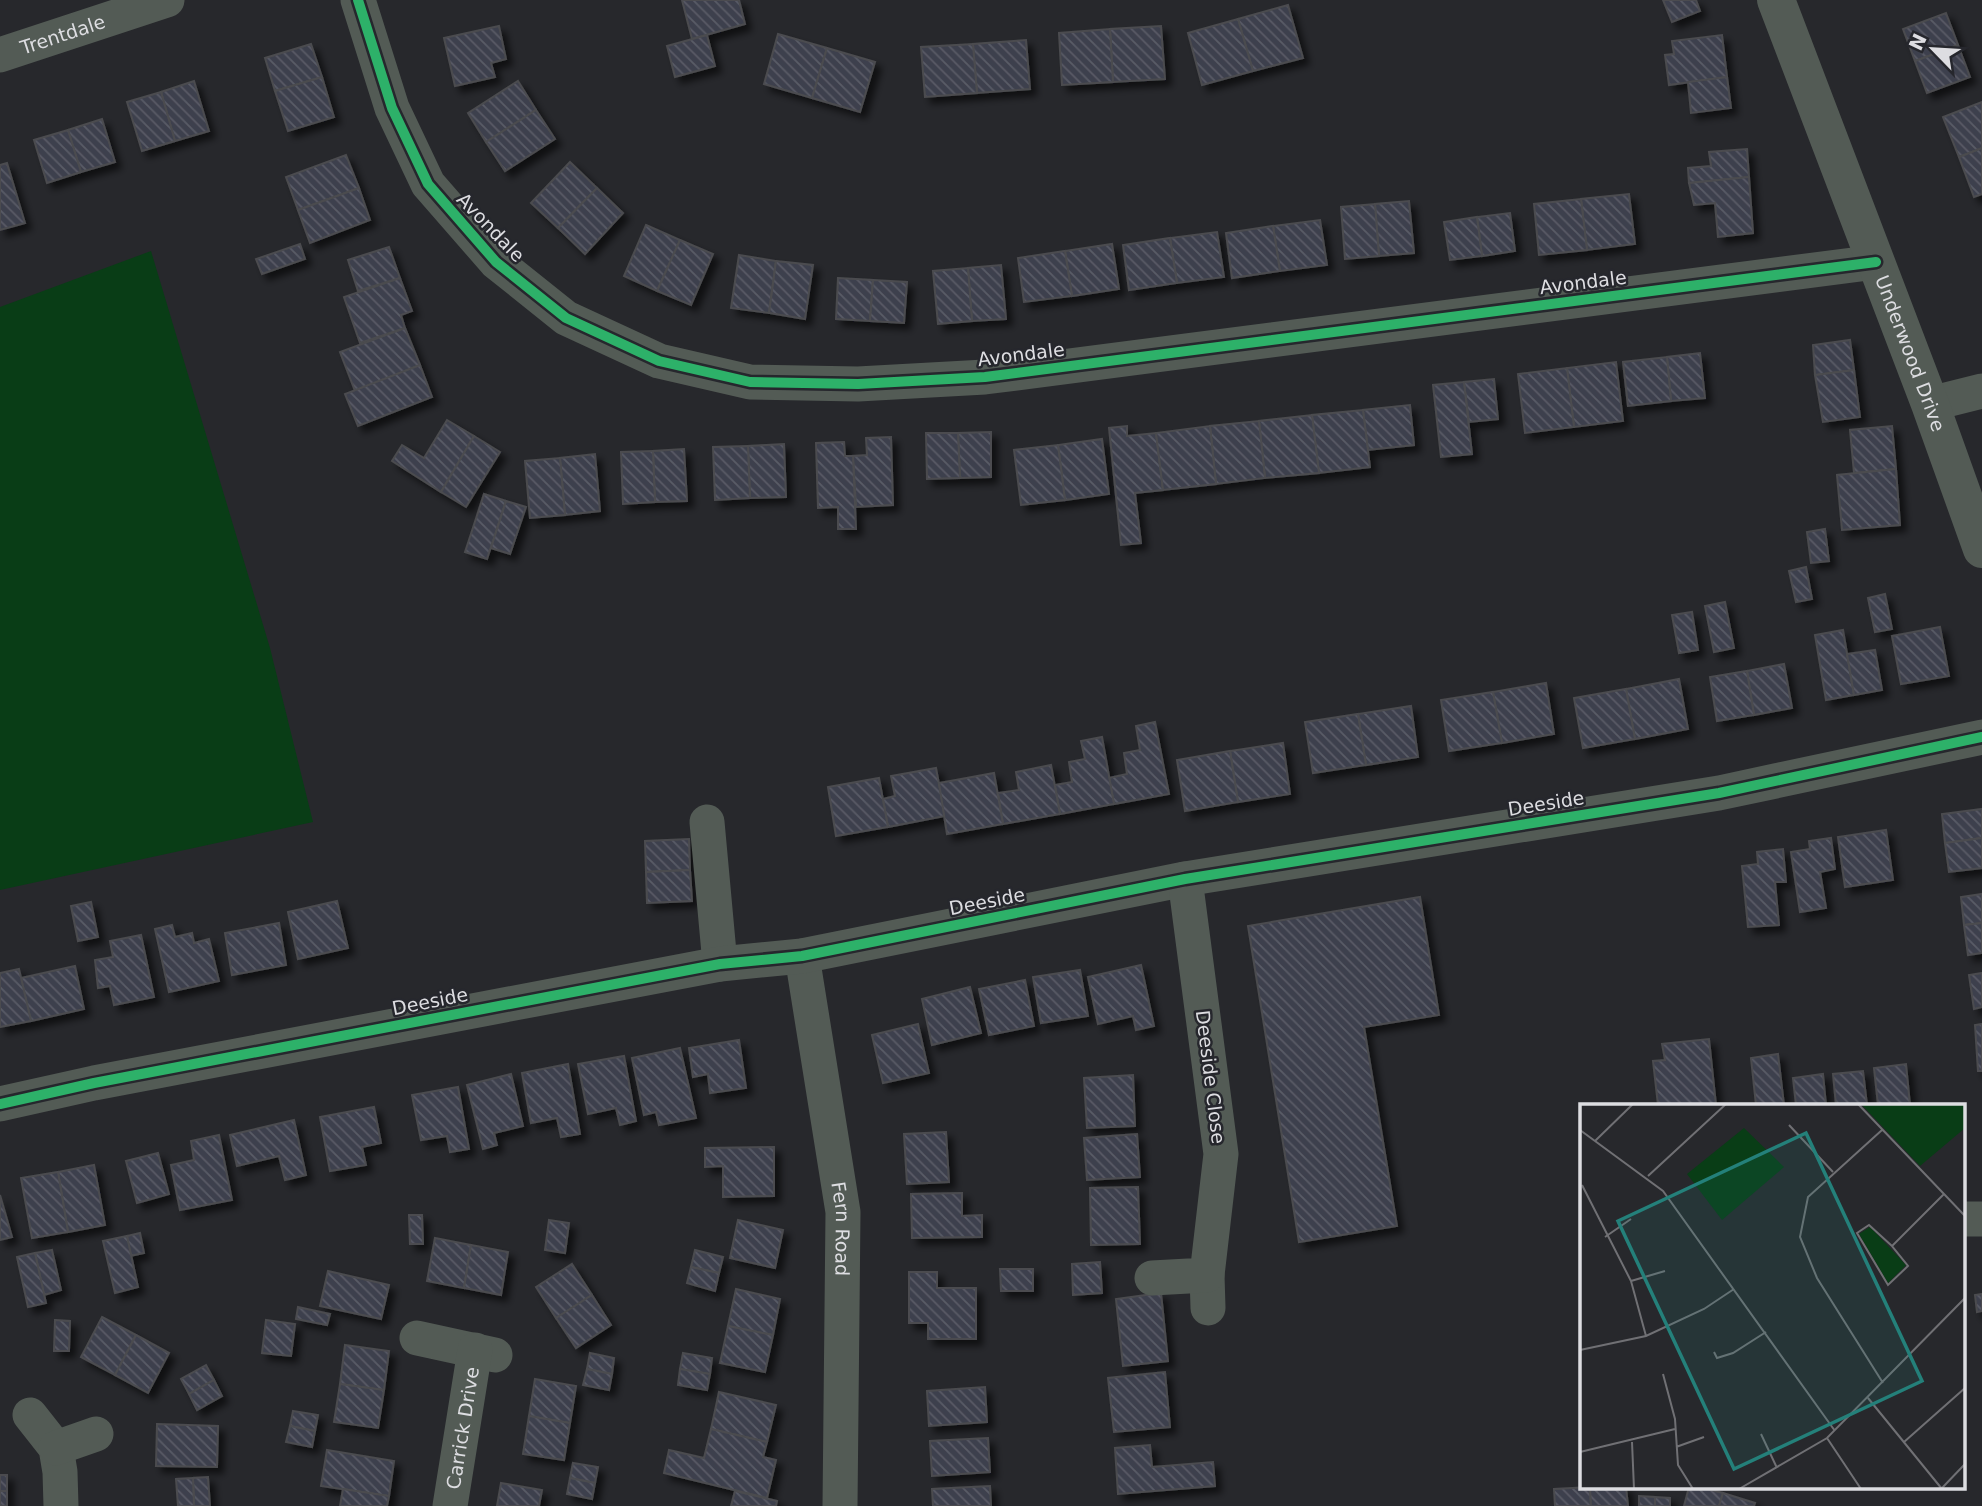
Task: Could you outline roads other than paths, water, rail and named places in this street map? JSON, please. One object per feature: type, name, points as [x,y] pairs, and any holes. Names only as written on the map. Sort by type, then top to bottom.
[{"type":"street","name":"Trentdale","points":[[0,55],[167,0]]},
{"type":"street","name":"Avondale","points":[[358,0],[392,108],[428,184],[496,262],[566,318],[659,361],[750,382],[858,384],[985,377],[1876,262]]},
{"type":"street","name":"Underwood Drive","points":[[1776,0],[1930,404],[1982,549]]},
{"type":"street","points":[[1930,404],[1982,391]]},
{"type":"street","name":"Deeside","points":[[0,1104],[108,1080],[720,964],[802,957],[1185,879],[1719,793],[1982,737]]},
{"type":"street","points":[[707,822],[720,964]]},
{"type":"street","name":"Deeside Close","points":[[1152,1278],[1207,1292],[1221,1154],[1185,879]]},
{"type":"street","name":"Fern Road","points":[[802,957],[843,1212],[840,1506]]},
{"type":"street","name":"Carrick Drive","points":[[417,1338],[487,1353],[450,1506]]},
{"type":"street","points":[[30,1415],[56,1448],[61,1506]]},
{"type":"street","points":[[56,1448],[96,1434]]}]
